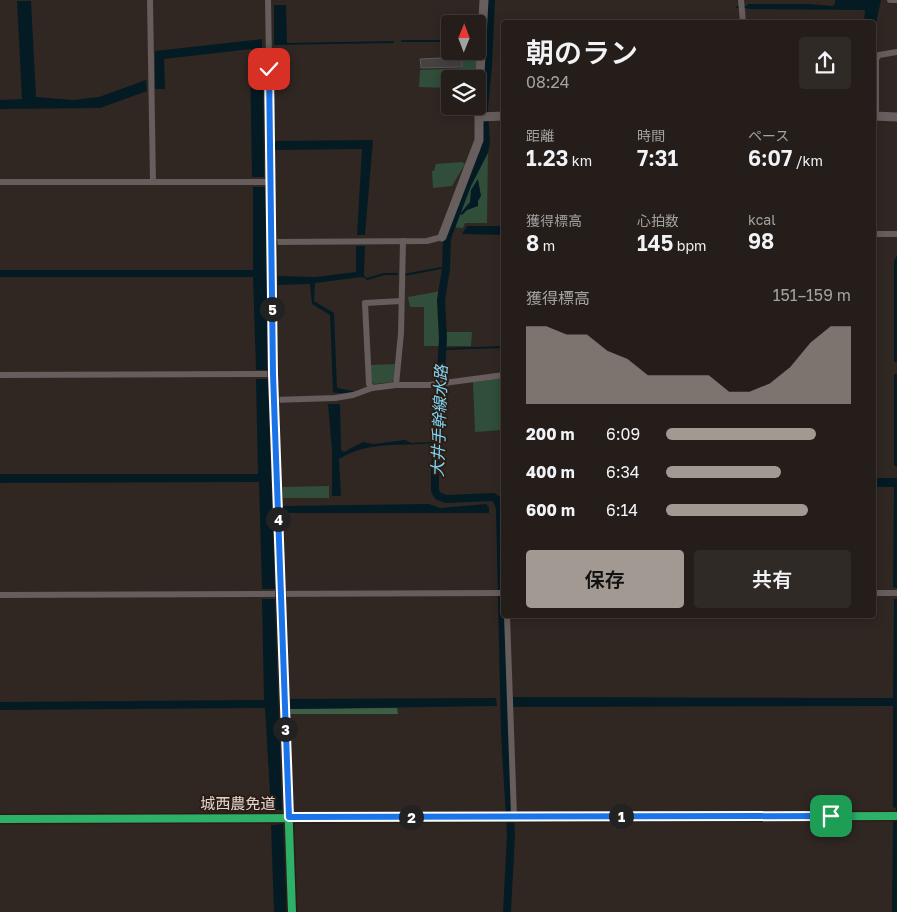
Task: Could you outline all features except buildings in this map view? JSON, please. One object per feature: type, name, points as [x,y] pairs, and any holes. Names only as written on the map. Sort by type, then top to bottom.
[{"type":"street","points":[[150,0],[153,182]]},
{"type":"street","points":[[268,0],[273,374],[292,912]]},
{"type":"street","points":[[272,242],[427,241],[442,237],[479,140],[483,117],[484,0]]},
{"type":"street","points":[[890,0],[897,0]]},
{"type":"street","points":[[741,5],[743,20]]},
{"type":"street","points":[[876,61],[879,55],[897,52]]},
{"type":"street","points":[[483,117],[501,116]]},
{"type":"street","points":[[876,116],[897,117]]},
{"type":"street","points":[[0,182],[270,182]]},
{"type":"street","points":[[876,234],[897,234]]},
{"type":"street","points":[[396,385],[401,333],[403,241]]},
{"type":"street","points":[[372,388],[369,384],[365,303],[401,301]]},
{"type":"street","points":[[0,375],[273,374]]},
{"type":"street","points":[[274,400],[335,398],[353,395],[372,388],[396,385],[440,384],[501,375]]},
{"type":"street","points":[[495,505],[501,502]]},
{"type":"street","points":[[0,595],[501,593]]},
{"type":"street","points":[[876,593],[896,593]]},
{"type":"street","points":[[507,618],[510,816]]},
{"type":"street","name":"城西農免道","points":[[0,820],[510,816],[896,816]]},
{"type":"green space","points":[[463,60],[477,60],[476,70],[441,70],[441,88],[419,87],[420,70],[462,68]]},
{"type":"green space","points":[[488,147],[487,223],[465,223],[463,228],[452,227],[470,183]]},
{"type":"green space","points":[[462,162],[465,164],[452,186],[433,188],[432,171],[434,171],[436,164]]},
{"type":"green space","points":[[441,291],[440,332],[472,332],[471,346],[424,346],[424,307],[410,307],[408,297]]},
{"type":"green space","points":[[395,364],[392,382],[374,384],[371,381],[370,365]]},
{"type":"green space","points":[[501,378],[501,430],[475,432],[473,382]]},
{"type":"green space","points":[[329,486],[329,498],[281,498],[280,487]]},
{"type":"green space","points":[[397,708],[398,714],[289,714],[289,709]]},
{"type":"water","points":[[835,0],[881,0],[876,23],[876,20],[864,20],[865,10],[747,9],[747,4],[832,6],[835,4]]},
{"type":"water","points":[[17,1],[31,1],[36,97],[73,100],[99,97],[146,80],[147,91],[100,108],[0,109],[0,100],[22,99]]},
{"type":"water","points":[[274,5],[286,5],[287,43],[394,41],[394,43],[274,45]]},
{"type":"water","points":[[262,39],[262,53],[251,53],[251,49],[164,59],[165,89],[155,89],[155,51]]},
{"type":"water","points":[[250,60],[263,60],[264,177],[252,177]]},
{"type":"water","points":[[373,140],[365,235],[357,235],[362,149],[275,150],[275,141]]},
{"type":"water","points":[[478,179],[481,196],[478,206],[467,210],[462,215],[460,214],[470,202],[471,190]]},
{"type":"water","points":[[253,187],[265,187],[268,370],[256,370],[253,277],[0,277],[0,270],[253,270]]},
{"type":"water","points":[[467,226],[501,226],[501,235],[462,234]]},
{"type":"water","points":[[356,246],[365,246],[364,275],[367,279],[362,277],[315,283],[314,301],[334,313],[337,388],[353,391],[364,388],[348,393],[337,393],[333,392],[330,315],[312,304],[310,284],[276,285],[277,276],[315,277],[356,272]]},
{"type":"water","points":[[897,256],[897,362],[894,362],[894,261]]},
{"type":"water","points":[[894,374],[897,374],[897,467],[894,465]]},
{"type":"water","points":[[256,379],[268,379],[275,589],[262,589],[259,482],[0,483],[0,474],[258,474]]},
{"type":"water","points":[[328,404],[340,404],[341,450],[344,452],[363,442],[373,444],[405,440],[411,443],[433,443],[385,445],[362,449],[339,459],[341,496],[332,496],[332,450]]},
{"type":"water","points":[[876,478],[897,478],[897,588],[893,587],[894,487],[876,487]]},
{"type":"water","points":[[429,504],[440,508],[486,504],[489,507],[489,513],[283,513],[282,506]]},
{"type":"water","points":[[262,599],[275,599],[282,810],[271,810],[265,708],[0,710],[0,702],[264,700]]},
{"type":"water","points":[[894,599],[897,599],[897,912],[892,912],[893,821],[896,821],[896,808],[893,807],[893,706],[513,707],[513,697],[893,698]]},
{"type":"water","points":[[496,698],[497,706],[289,709],[289,699]]},
{"type":"water","points":[[283,824],[287,912],[274,912],[271,825]]},
{"type":"waterway","name":"大井手幹線水路","points":[[491,0],[484,108],[486,143],[484,152],[467,185],[447,238],[446,269],[441,300],[443,339],[435,491],[438,496],[446,499],[493,497],[497,500],[500,508],[501,553]]},
{"type":"waterway","points":[[737,7],[747,7]]},
{"type":"waterway","points":[[402,41],[441,41]]},
{"type":"waterway","points":[[404,275],[441,268]]},
{"type":"waterway","points":[[367,279],[384,274],[397,274]]},
{"type":"waterway","points":[[442,349],[501,347]]},
{"type":"waterway","name":"大井手幹線水路","points":[[502,618],[505,734],[511,835],[507,912]]},
{"type":"cycle path","points":[[272,242],[273,374],[292,912]]},
{"type":"cycle path","points":[[0,819],[897,816]]},
{"type":"route","points":[[269,69],[273,374],[289,817],[831,816]]}]
